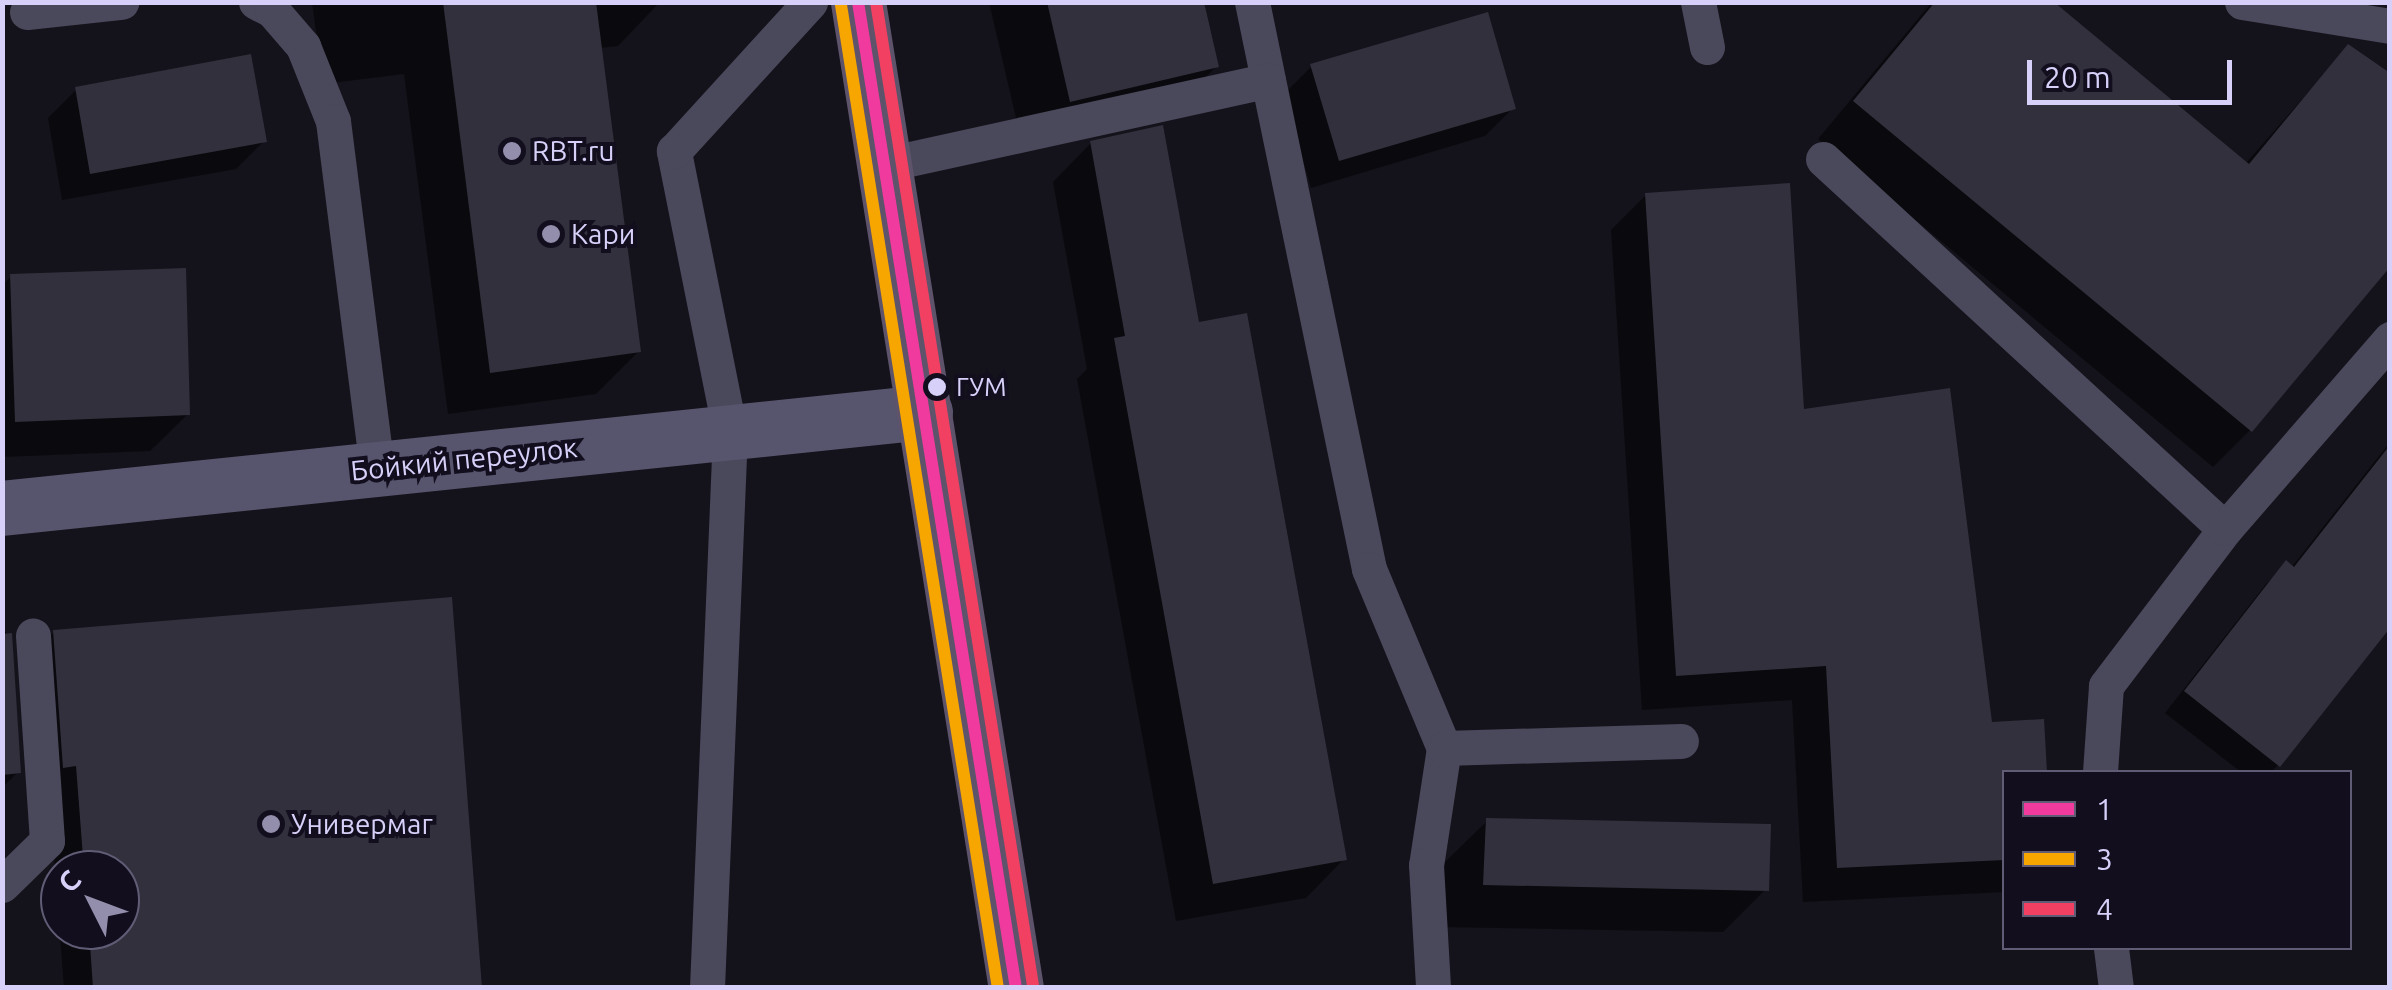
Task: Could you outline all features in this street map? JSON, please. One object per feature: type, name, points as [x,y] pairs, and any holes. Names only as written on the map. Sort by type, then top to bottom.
[{"type":"main road","points":[[858,2],[887,164],[1016,988]]},
{"type":"street","name":"Бойкий переулок","points":[[2,508],[925,412]]},
{"type":"lane","points":[[26,12],[121,2]]},
{"type":"lane","points":[[256,2],[272,10],[303,46],[332,122],[377,467]]},
{"type":"lane","points":[[707,988],[730,432],[674,151],[810,2]]},
{"type":"lane","points":[[1252,2],[1369,569],[1444,748],[1426,865],[1433,988]]},
{"type":"lane","points":[[1698,2],[1706,46]]},
{"type":"lane","points":[[2242,2],[2390,26]]},
{"type":"lane","points":[[887,164],[1268,80]]},
{"type":"lane","points":[[1823,160],[2225,529]]},
{"type":"lane","points":[[2100,770],[2106,686],[2225,529],[2390,339]]},
{"type":"lane","points":[[2,886],[47,840],[33,636]]},
{"type":"lane","points":[[1444,748],[1681,742]]},
{"type":"lane","points":[[2110,950],[2116,988]]},
{"type":"building","points":[[443,2],[596,2],[641,352],[490,373]]},
{"type":"building","points":[[1047,2],[1204,2],[1219,67],[1070,102]]},
{"type":"building","points":[[1935,2],[2054,2],[2249,164],[2348,44],[2390,73],[2390,267],[2252,432],[1853,101]]},
{"type":"building","points":[[1488,12],[1516,109],[1339,161],[1310,64]]},
{"type":"building","points":[[251,54],[267,142],[90,174],[75,87]]},
{"type":"building","points":[[1163,125],[1199,322],[1247,313],[1347,860],[1213,884],[1114,338],[1125,336],[1090,141]]},
{"type":"building","points":[[1790,183],[1804,409],[1950,388],[1992,722],[2044,719],[2047,770],[2002,770],[2002,860],[1837,868],[1826,666],[1676,676],[1645,193]]},
{"type":"building","points":[[186,268],[190,415],[15,422],[10,274]]},
{"type":"building","points":[[2390,445],[2390,628],[2280,767],[2184,691],[2286,560],[2294,567]]},
{"type":"building","points":[[452,597],[482,988],[93,988],[90,950],[140,950],[140,850],[82,850],[76,766],[63,768],[53,630]]},
{"type":"building","points":[[12,633],[21,773],[2,775],[2,634]]},
{"type":"building","points":[[1486,818],[1771,824],[1769,891],[1483,885]]},
{"type":"transit line","name":"1","points":[[858,2],[1016,988]]},
{"type":"transit line","name":"4","points":[[876,2],[1033,985]]},
{"type":"transit line","name":"3","points":[[841,5],[998,988]]},
{"type":"place","name":"RBT.ru","points":[[512,151]]},
{"type":"place","name":"Кари","points":[[551,234]]},
{"type":"place","name":"ГУМ","points":[[937,387]]},
{"type":"place","name":"Универмаг","points":[[271,824]]}]
